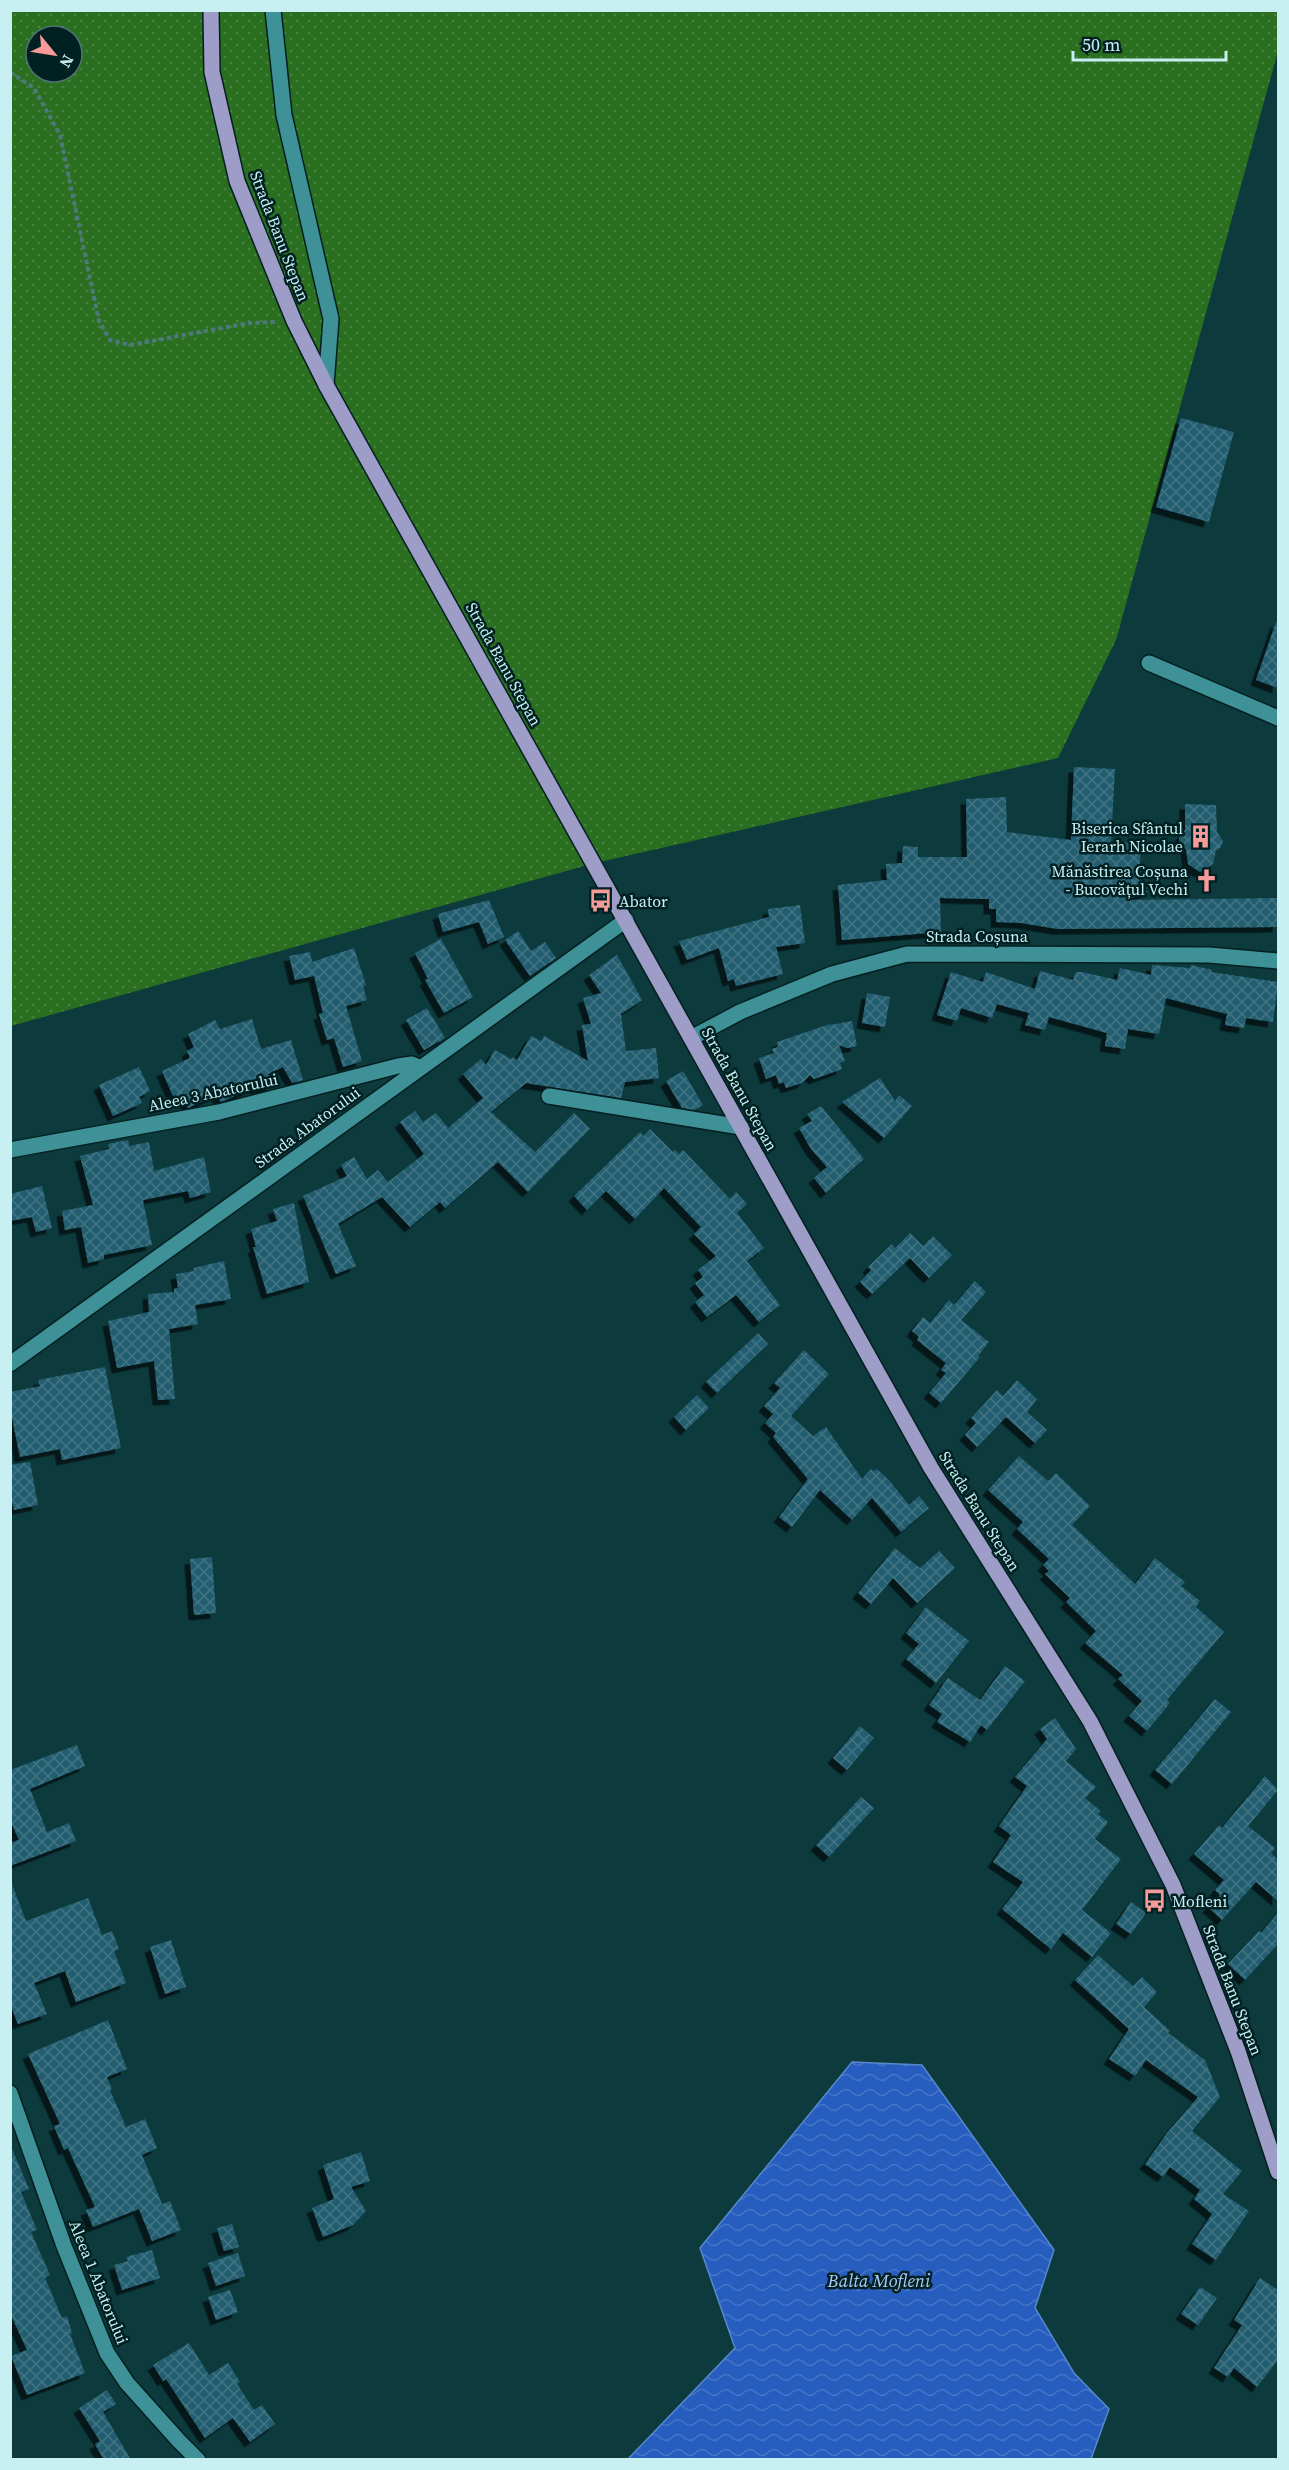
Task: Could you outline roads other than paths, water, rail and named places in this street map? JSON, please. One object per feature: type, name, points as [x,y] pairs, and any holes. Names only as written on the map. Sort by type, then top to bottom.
[{"type":"main road","name":"Strada Banu Stepan","points":[[211,10],[212,72],[237,182],[294,321],[326,385],[931,1468],[1090,1721],[1173,1884],[1238,2051],[1278,2172]]},
{"type":"street","points":[[273,10],[284,115],[331,319],[326,385]]},
{"type":"street","points":[[1149,663],[1278,718]]},
{"type":"street","name":"Strada Abatorului","points":[[10,1364],[626,920]]},
{"type":"street","name":"Strada Coșuna","points":[[691,1038],[740,1012],[832,974],[907,954],[1209,955],[1278,961]]},
{"type":"street","name":"Aleea 3 Abatorului","points":[[10,1150],[219,1112],[398,1066],[412,1064],[421,1068]]},
{"type":"street","points":[[549,1096],[741,1127]]},
{"type":"street","name":"Aleea 1 Abatorului","points":[[10,2093],[64,2246],[107,2353],[127,2383],[198,2460]]},
{"type":"water","name":"Balta Mofleni","points":[[852,2062],[922,2065],[1054,2250],[1035,2308],[1074,2373],[1109,2409],[1091,2459],[628,2459],[735,2348],[700,2248]]},
{"type":"place","name":"Biserica Sfântul Ierarh Nicolae","points":[[1201,837]]},
{"type":"place","name":"Mănăstirea Coșuna - Bucovățul Vechi","points":[[1206,880]]},
{"type":"place","name":"Abator","points":[[601,901]]},
{"type":"place","name":"Mofleni","points":[[1154,1901]]}]
